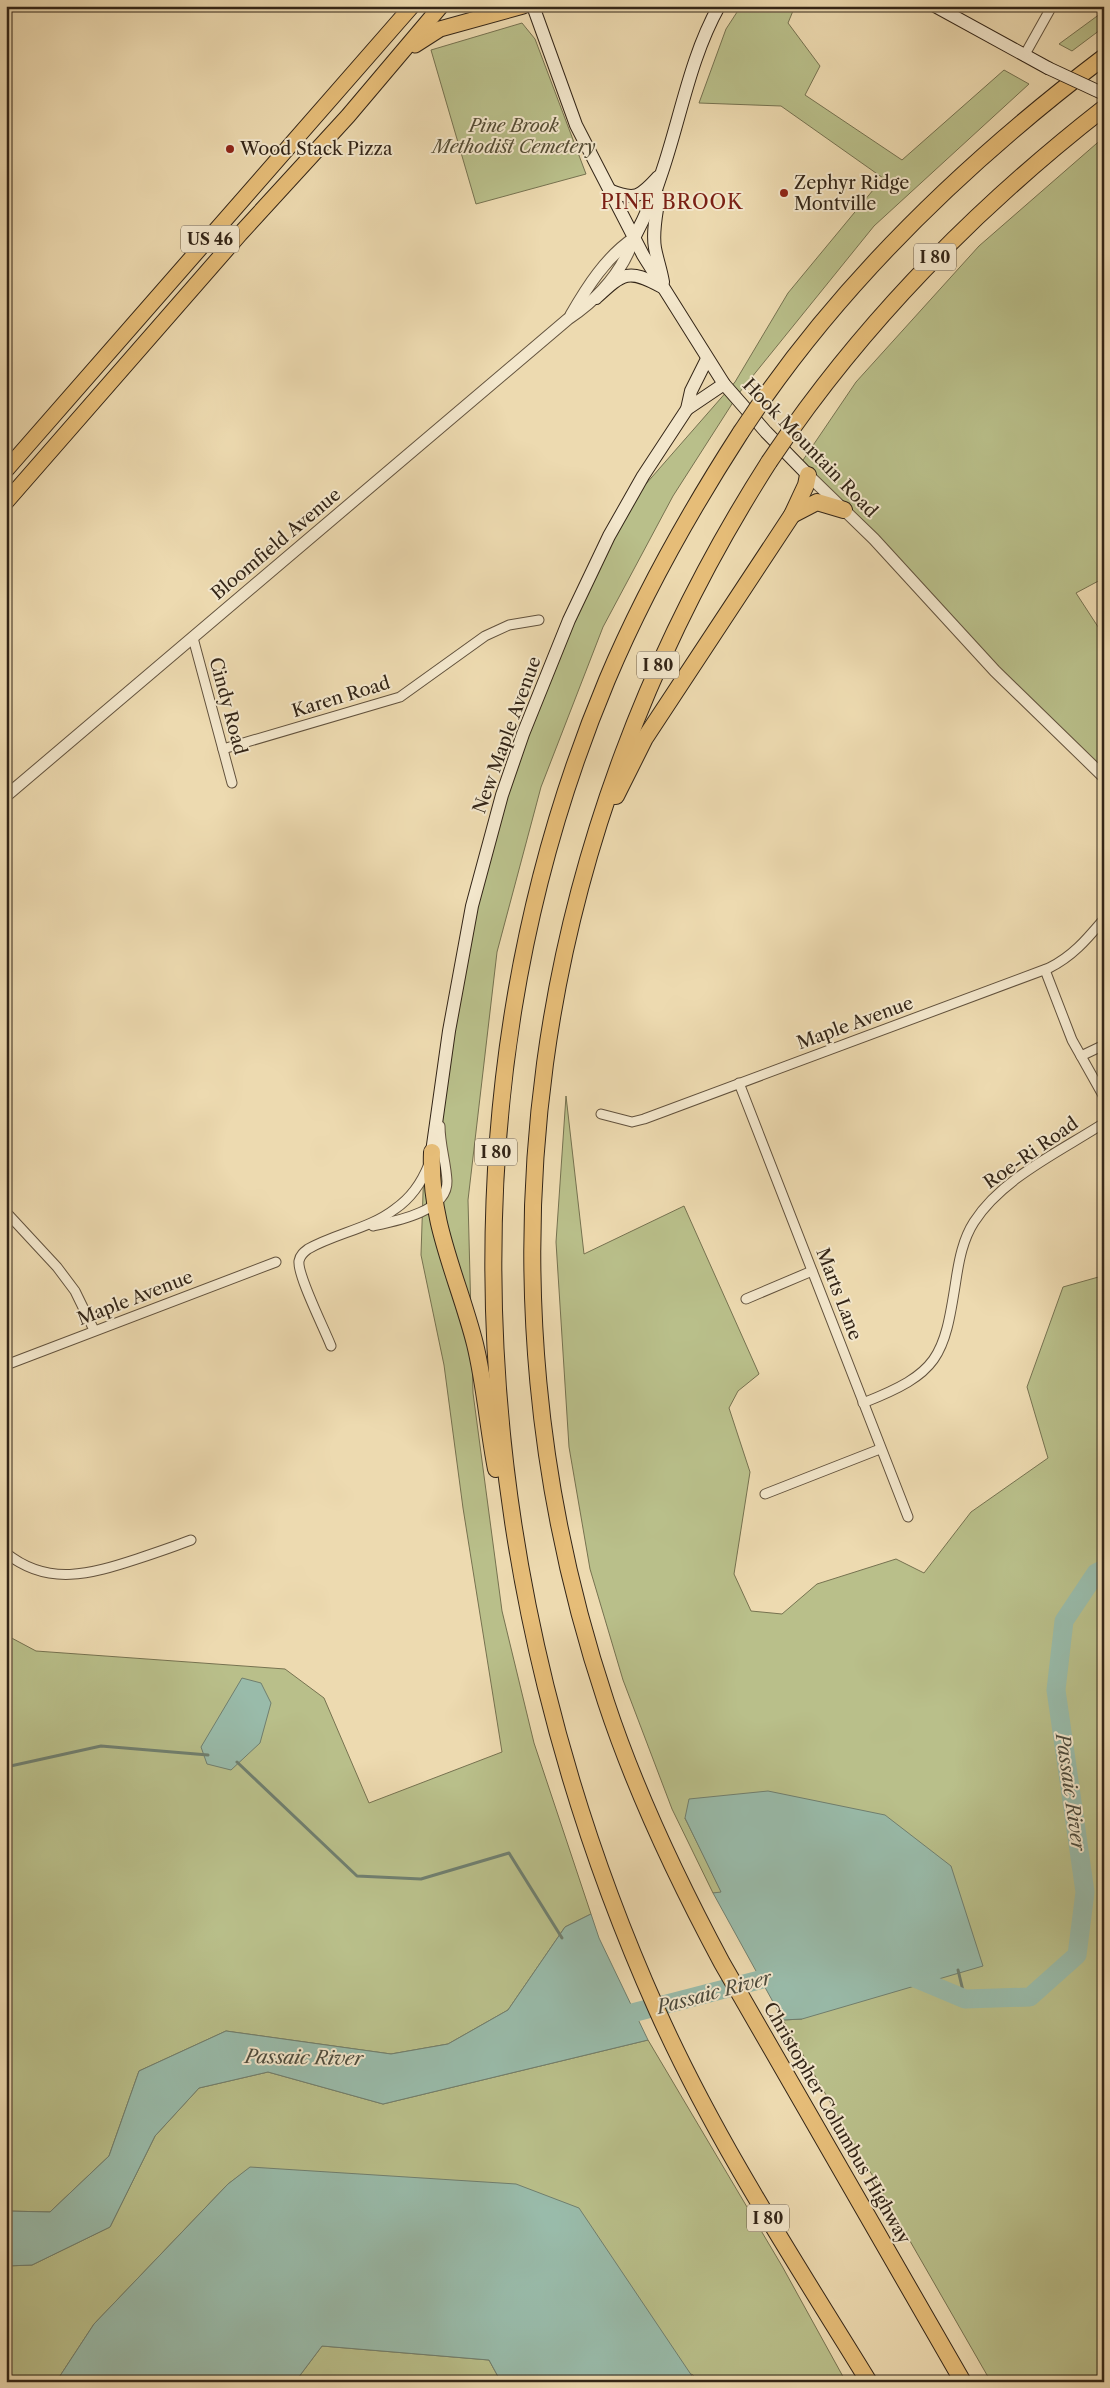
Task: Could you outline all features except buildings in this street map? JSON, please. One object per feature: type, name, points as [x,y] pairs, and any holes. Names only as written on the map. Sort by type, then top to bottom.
[{"type":"highway","name":"US 46","points":[[6,470],[412,6]]},
{"type":"highway","name":"US 46","points":[[6,502],[441,6]]},
{"type":"highway","points":[[396,59],[440,29],[493,11],[523,6]]},
{"type":"highway","name":"I 80","points":[[869,2382],[731,2155],[675,2049],[614,1906],[565,1759],[543,1678],[525,1597],[507,1479],[498,1397],[492,1283],[493,1193],[499,1113],[516,992],[532,912],[552,835],[607,680],[657,573],[694,506],[764,398],[828,315],[938,196],[1005,136],[1104,57]]},
{"type":"highway","name":"Christopher Columbus Highway","points":[[963,2382],[763,2034],[685,1893],[648,1811],[619,1739],[583,1626],[556,1511],[540,1393],[532,1274],[536,1146],[543,1077],[555,998],[580,883],[615,771],[660,661],[710,560],[769,462],[859,340],[938,254],[1026,171],[1104,108]]},
{"type":"highway","points":[[580,883],[612,806],[645,738],[792,515],[806,485],[808,475]]},
{"type":"highway","points":[[792,515],[817,502],[844,510]]},
{"type":"highway","points":[[432,1152],[434,1206],[441,1240],[476,1347],[497,1478],[525,1597]]},
{"type":"main road","name":"Hook Mountain Road","points":[[532,6],[576,126],[634,238],[724,384],[766,432],[808,475]]},
{"type":"main road","name":"Bloomfield Avenue","points":[[634,238],[650,206],[663,171],[698,48],[719,6]]},
{"type":"main road","points":[[935,6],[1024,56],[1104,94]]},
{"type":"main road","points":[[609,190],[630,198],[638,195],[663,171]]},
{"type":"main road","points":[[663,171],[654,240],[664,287]]},
{"type":"main road","points":[[596,298],[617,279],[631,274],[644,277],[664,287]]},
{"type":"main road","name":"New Maple Avenue","points":[[432,1152],[449,1031],[472,906],[491,832],[523,734],[569,620],[609,536],[643,476],[687,409],[692,391],[707,359]]},
{"type":"main road","name":"New Maple Avenue","points":[[687,409],[724,384]]},
{"type":"street","points":[[1024,56],[1052,6]]},
{"type":"street","name":"Bloomfield Avenue","points":[[6,796],[568,319],[596,298],[626,260],[634,238]]},
{"type":"street","name":"Bloomfield Avenue","points":[[568,319],[582,294],[617,249],[634,238]]},
{"type":"street","name":"Hook Mountain Road","points":[[808,475],[874,539],[995,671],[1104,777]]},
{"type":"street","name":"Karen Road","points":[[223,749],[400,697],[485,636],[509,624],[539,620]]},
{"type":"street","name":"Cindy Road","points":[[193,638],[232,783]]},
{"type":"street","name":"Maple Avenue","points":[[601,1114],[632,1122],[644,1119],[1045,970],[1067,959],[1078,950],[1104,919]]},
{"type":"street","points":[[1045,970],[1081,1056],[1104,1097]]},
{"type":"street","points":[[1081,1056],[1104,1045]]},
{"type":"street","name":"Marts Lane","points":[[739,1083],[908,1517]]},
{"type":"street","name":"New Maple Avenue","points":[[434,1206],[444,1196],[447,1182],[441,1145],[440,1102]]},
{"type":"street","name":"Roe-Ri Road","points":[[863,1403],[895,1390],[914,1379],[935,1359],[947,1333],[958,1262],[974,1223],[986,1205],[998,1192],[1022,1175],[1104,1123]]},
{"type":"street","points":[[331,1346],[302,1275],[299,1260],[302,1255],[313,1247],[385,1216],[406,1200],[426,1172],[432,1152]]},
{"type":"street","points":[[358,1229],[397,1220],[434,1206]]},
{"type":"street","points":[[6,1212],[57,1267],[71,1285],[94,1330]]},
{"type":"street","name":"Maple Avenue","points":[[6,1365],[276,1262]]},
{"type":"street","points":[[746,1299],[812,1271]]},
{"type":"street","points":[[765,1494],[880,1449]]},
{"type":"street","points":[[6,1553],[36,1570],[78,1575],[107,1569],[191,1540]]},
{"type":"green space","points":[[741,6],[795,6],[788,23],[820,66],[805,95],[902,160],[1004,70],[1029,84],[874,226],[739,393],[673,496],[603,627],[541,787],[497,952],[468,1200],[473,1393],[502,1611],[534,1743],[591,1914],[565,1927],[508,2010],[448,2044],[391,2054],[226,2031],[139,2071],[109,2156],[50,2212],[6,2211],[6,1635],[36,1651],[285,1669],[324,1698],[369,1803],[502,1752],[463,1508],[444,1365],[421,1255],[424,1163],[454,990],[523,730],[624,509],[735,382],[788,293],[883,178],[781,106],[699,103],[726,29]]},
{"type":"green space","points":[[1104,11],[1104,27],[1072,51],[1059,44]]},
{"type":"green space","name":"Pine Brook Methodist Cemetery","points":[[522,23],[535,39],[586,174],[476,204],[431,50]]},
{"type":"green space","points":[[1104,137],[1104,195],[1098,202],[1104,211],[1104,578],[1076,593],[1104,636],[1104,781],[799,466],[856,382],[979,246]]},
{"type":"green space","points":[[566,1096],[584,1254],[684,1206],[759,1374],[738,1391],[729,1408],[750,1472],[734,1574],[751,1611],[782,1614],[817,1584],[896,1559],[924,1573],[971,1512],[1048,1458],[1027,1387],[1063,1287],[1102,1276],[1104,1272],[1104,2382],[991,2382],[783,2020],[802,2019],[685,1818],[722,1893],[713,1893],[672,1809],[623,1680],[590,1569],[569,1447],[556,1242]]},
{"type":"green space","points":[[648,2040],[782,2266],[846,2382],[696,2382],[693,2375],[250,2168],[228,2184],[94,2324],[56,2382],[6,2382],[6,2266],[32,2265],[110,2227],[155,2136],[199,2088],[268,2072],[383,2104]]},
{"type":"green space","points":[[322,2346],[489,2360],[501,2382],[295,2382]]},
{"type":"water","points":[[242,1678],[261,1683],[271,1703],[260,1743],[231,1770],[207,1764],[201,1747]]},
{"type":"water","points":[[768,1791],[885,1815],[951,1866],[983,1966],[802,2019],[783,2020],[713,1893],[721,1892],[685,1818],[689,1799]]},
{"type":"water","points":[[591,1914],[599,1938],[648,2040],[383,2104],[268,2072],[199,2088],[155,2136],[110,2227],[32,2265],[6,2266],[6,2211],[50,2212],[109,2156],[139,2071],[226,2031],[391,2054],[448,2044],[508,2010],[565,1927]]},
{"type":"water","points":[[250,2167],[516,2184],[579,2208],[696,2382],[501,2382],[489,2360],[322,2346],[295,2382],[56,2382],[94,2324],[228,2184]]},
{"type":"waterway","name":"Passaic River","points":[[903,1973],[965,1999],[1030,1997],[1077,1955],[1085,1892],[1056,1690],[1064,1621],[1096,1573],[1104,1569]]},
{"type":"waterway","points":[[6,1767],[101,1746],[208,1755]]},
{"type":"waterway","points":[[237,1762],[357,1876],[421,1879],[509,1853],[562,1938]]},
{"type":"waterway","points":[[958,1970],[965,1999]]},
{"type":"waterway","name":"Passaic River","points":[[609,2019],[786,1973]]},
{"type":"place","name":"Wood Stack Pizza","points":[[230,149]]},
{"type":"place","name":"Zephyr Ridge Montville","points":[[784,193]]},
{"type":"district","name":"PINE BROOK","points":[[672,202]]}]
